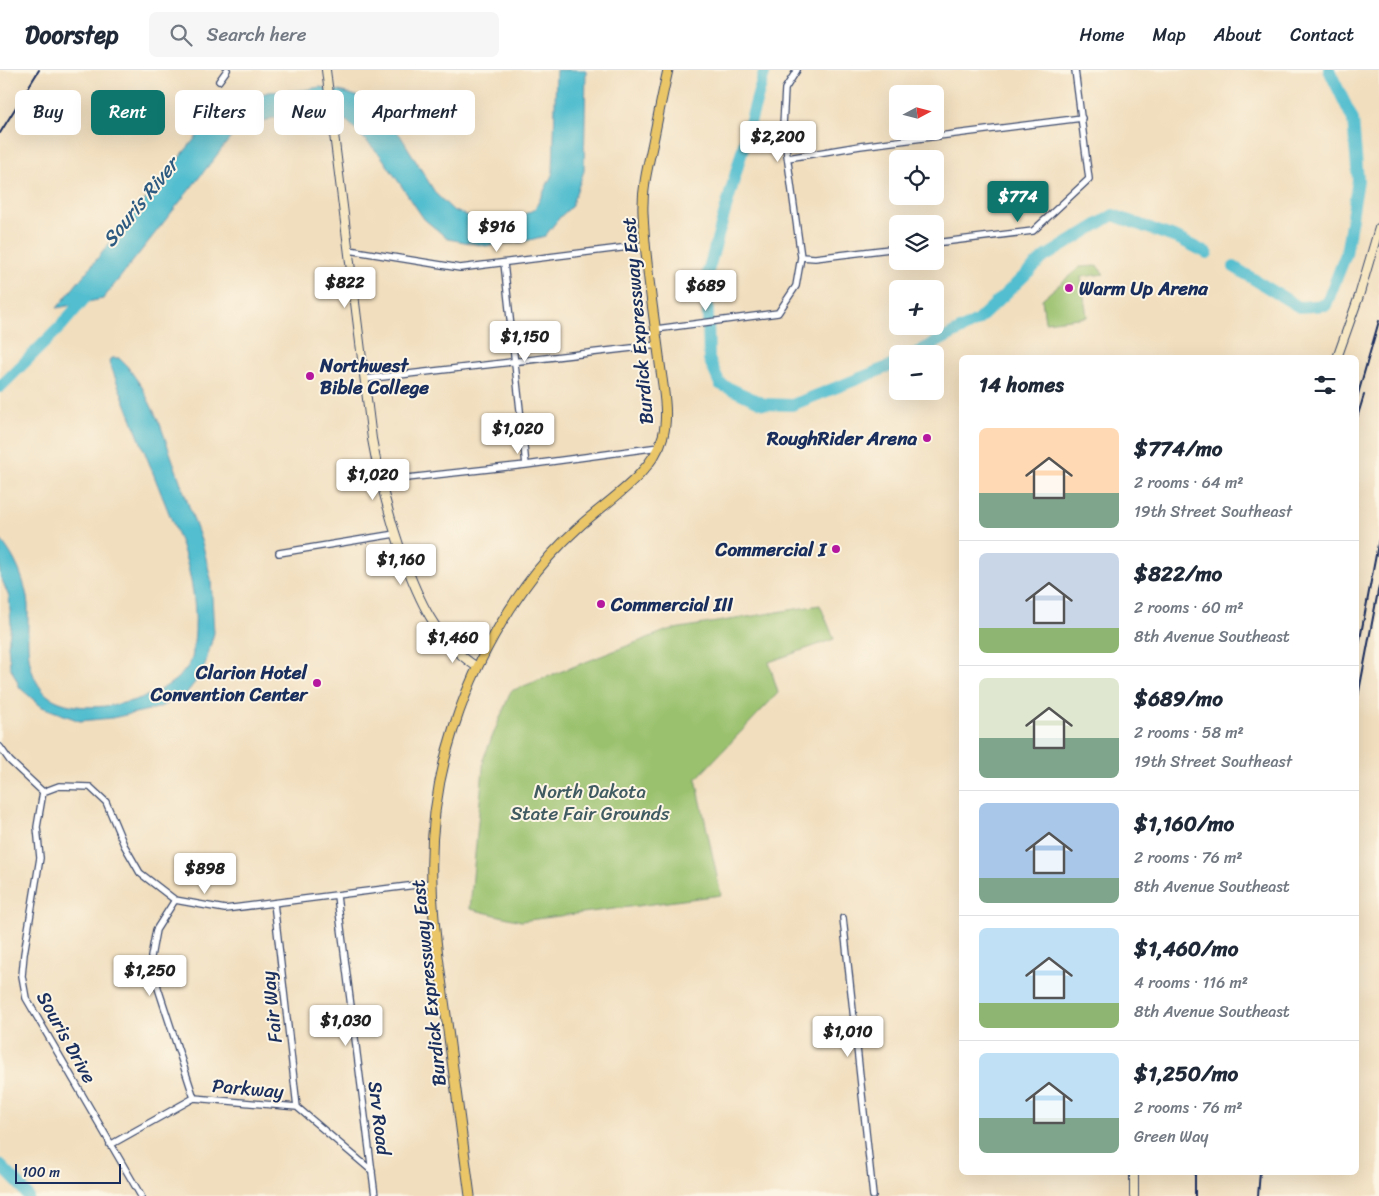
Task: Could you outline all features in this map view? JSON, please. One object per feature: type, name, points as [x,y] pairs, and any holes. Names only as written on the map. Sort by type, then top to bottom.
[{"type":"main road","name":"Burdick Expressway East","points":[[470,1196],[437,948],[432,883],[434,816],[440,775],[448,742],[477,668],[513,603],[531,578],[557,548],[644,469],[659,447],[665,423],[664,396],[645,245],[643,214],[644,189],[668,70]]},
{"type":"main road","name":"Burdick Expressway East","points":[[498,628],[508,612]]},
{"type":"street","points":[[219,81],[226,70]]},
{"type":"street","points":[[944,242],[1033,231],[1089,179],[1075,70]]},
{"type":"street","points":[[656,329],[778,313],[796,286],[801,257],[783,126],[785,89],[796,73]]},
{"type":"street","points":[[327,74],[372,439],[380,482],[395,534],[414,586],[432,624],[464,660],[477,668]]},
{"type":"street","points":[[788,158],[860,146],[1082,118]]},
{"type":"street","points":[[1338,355],[1359,296],[1379,228]]},
{"type":"street","points":[[349,250],[460,268],[645,245]]},
{"type":"street","points":[[801,257],[815,258],[889,249]]},
{"type":"street","points":[[504,263],[526,465]]},
{"type":"street","points":[[365,380],[658,344]]},
{"type":"street","points":[[380,482],[659,447]]},
{"type":"street","points":[[280,553],[395,534]]},
{"type":"street","points":[[0,747],[10,761],[43,792],[59,786],[90,787],[106,802],[124,845],[140,873],[175,900],[225,909],[432,883]]},
{"type":"street","name":"Souris Drive","points":[[43,792],[37,827],[40,858],[22,976],[26,998],[141,1196]]},
{"type":"street","name":"Srv Road","points":[[337,896],[375,1196]]},
{"type":"street","points":[[175,900],[156,930],[151,958],[158,988],[194,1098]]},
{"type":"street","name":"Fair Way","points":[[274,903],[297,1107]]},
{"type":"street","points":[[843,918],[874,1196]]},
{"type":"street","name":"Parkway","points":[[110,1145],[194,1098],[297,1107],[372,1172]]},
{"type":"street","points":[[1134,1175],[1134,1196]]},
{"type":"green space","name":"Warm Up Arena","points":[[1097,266],[1104,274],[1081,277],[1087,317],[1045,322],[1042,299],[1080,267]]},
{"type":"green space","name":"North Dakota State Fair Grounds","points":[[820,605],[834,639],[769,662],[778,693],[696,779],[721,895],[521,921],[470,909],[484,757],[511,691],[668,630]]},
{"type":"water","points":[[556,70],[586,70],[584,171],[571,207],[560,217],[545,236],[522,242],[487,246],[448,239],[424,219],[381,156],[361,135],[400,135],[436,194],[454,211],[478,219],[511,221],[535,209],[553,173]]},
{"type":"water","points":[[320,87],[334,90],[303,90]]},
{"type":"water","points":[[274,92],[274,118],[264,122],[264,93]]},
{"type":"water","points":[[344,92],[354,95],[354,128],[344,120]]},
{"type":"water","points":[[198,135],[234,135],[103,299],[57,308]]},
{"type":"water","points":[[111,358],[119,358],[127,366],[142,387],[160,424],[203,546],[211,579],[214,633],[203,672],[185,695],[158,708],[112,718],[80,721],[42,707],[20,688],[10,666],[8,645],[11,624],[9,597],[0,575],[0,539],[15,561],[22,578],[28,605],[28,652],[30,664],[39,686],[47,695],[62,703],[81,707],[126,702],[148,695],[168,685],[183,673],[192,658],[194,643],[195,606],[186,558],[109,362]]},
{"type":"waterway","points":[[765,70],[707,275],[709,359],[720,384],[764,404],[792,405],[889,367]]},
{"type":"waterway","points":[[1234,267],[1299,307],[1326,305],[1346,254],[1358,180],[1353,120],[1329,70]]},
{"type":"waterway","points":[[931,345],[977,321],[1043,258],[1113,215],[1179,239],[1207,253]]},
{"type":"waterway","name":"Souris River","points":[[0,387],[61,326],[90,292]]},
{"type":"waterway","name":"Souris River","points":[[0,1165],[28,1196]]},
{"type":"railway","points":[[0,133],[39,70]]},
{"type":"railway","points":[[1359,391],[1379,321]]},
{"type":"railway","points":[[1359,411],[1364,395]]},
{"type":"railway","points":[[1359,644],[1379,539]]},
{"type":"railway","points":[[1359,691],[1379,586]]},
{"type":"railway","points":[[1195,1175],[1195,1196]]},
{"type":"railway","points":[[1258,1196],[1260,1175]]},
{"type":"place","name":"Warm Up Arena","points":[[1069,288]]},
{"type":"place","name":"Northwest Bible College","points":[[310,376]]},
{"type":"place","name":"RoughRider Arena","points":[[927,438]]},
{"type":"place","name":"Commercial I","points":[[836,549]]},
{"type":"place","name":"Commercial III","points":[[601,604]]},
{"type":"place","name":"Clarion Hotel Convention Center","points":[[317,683]]}]
